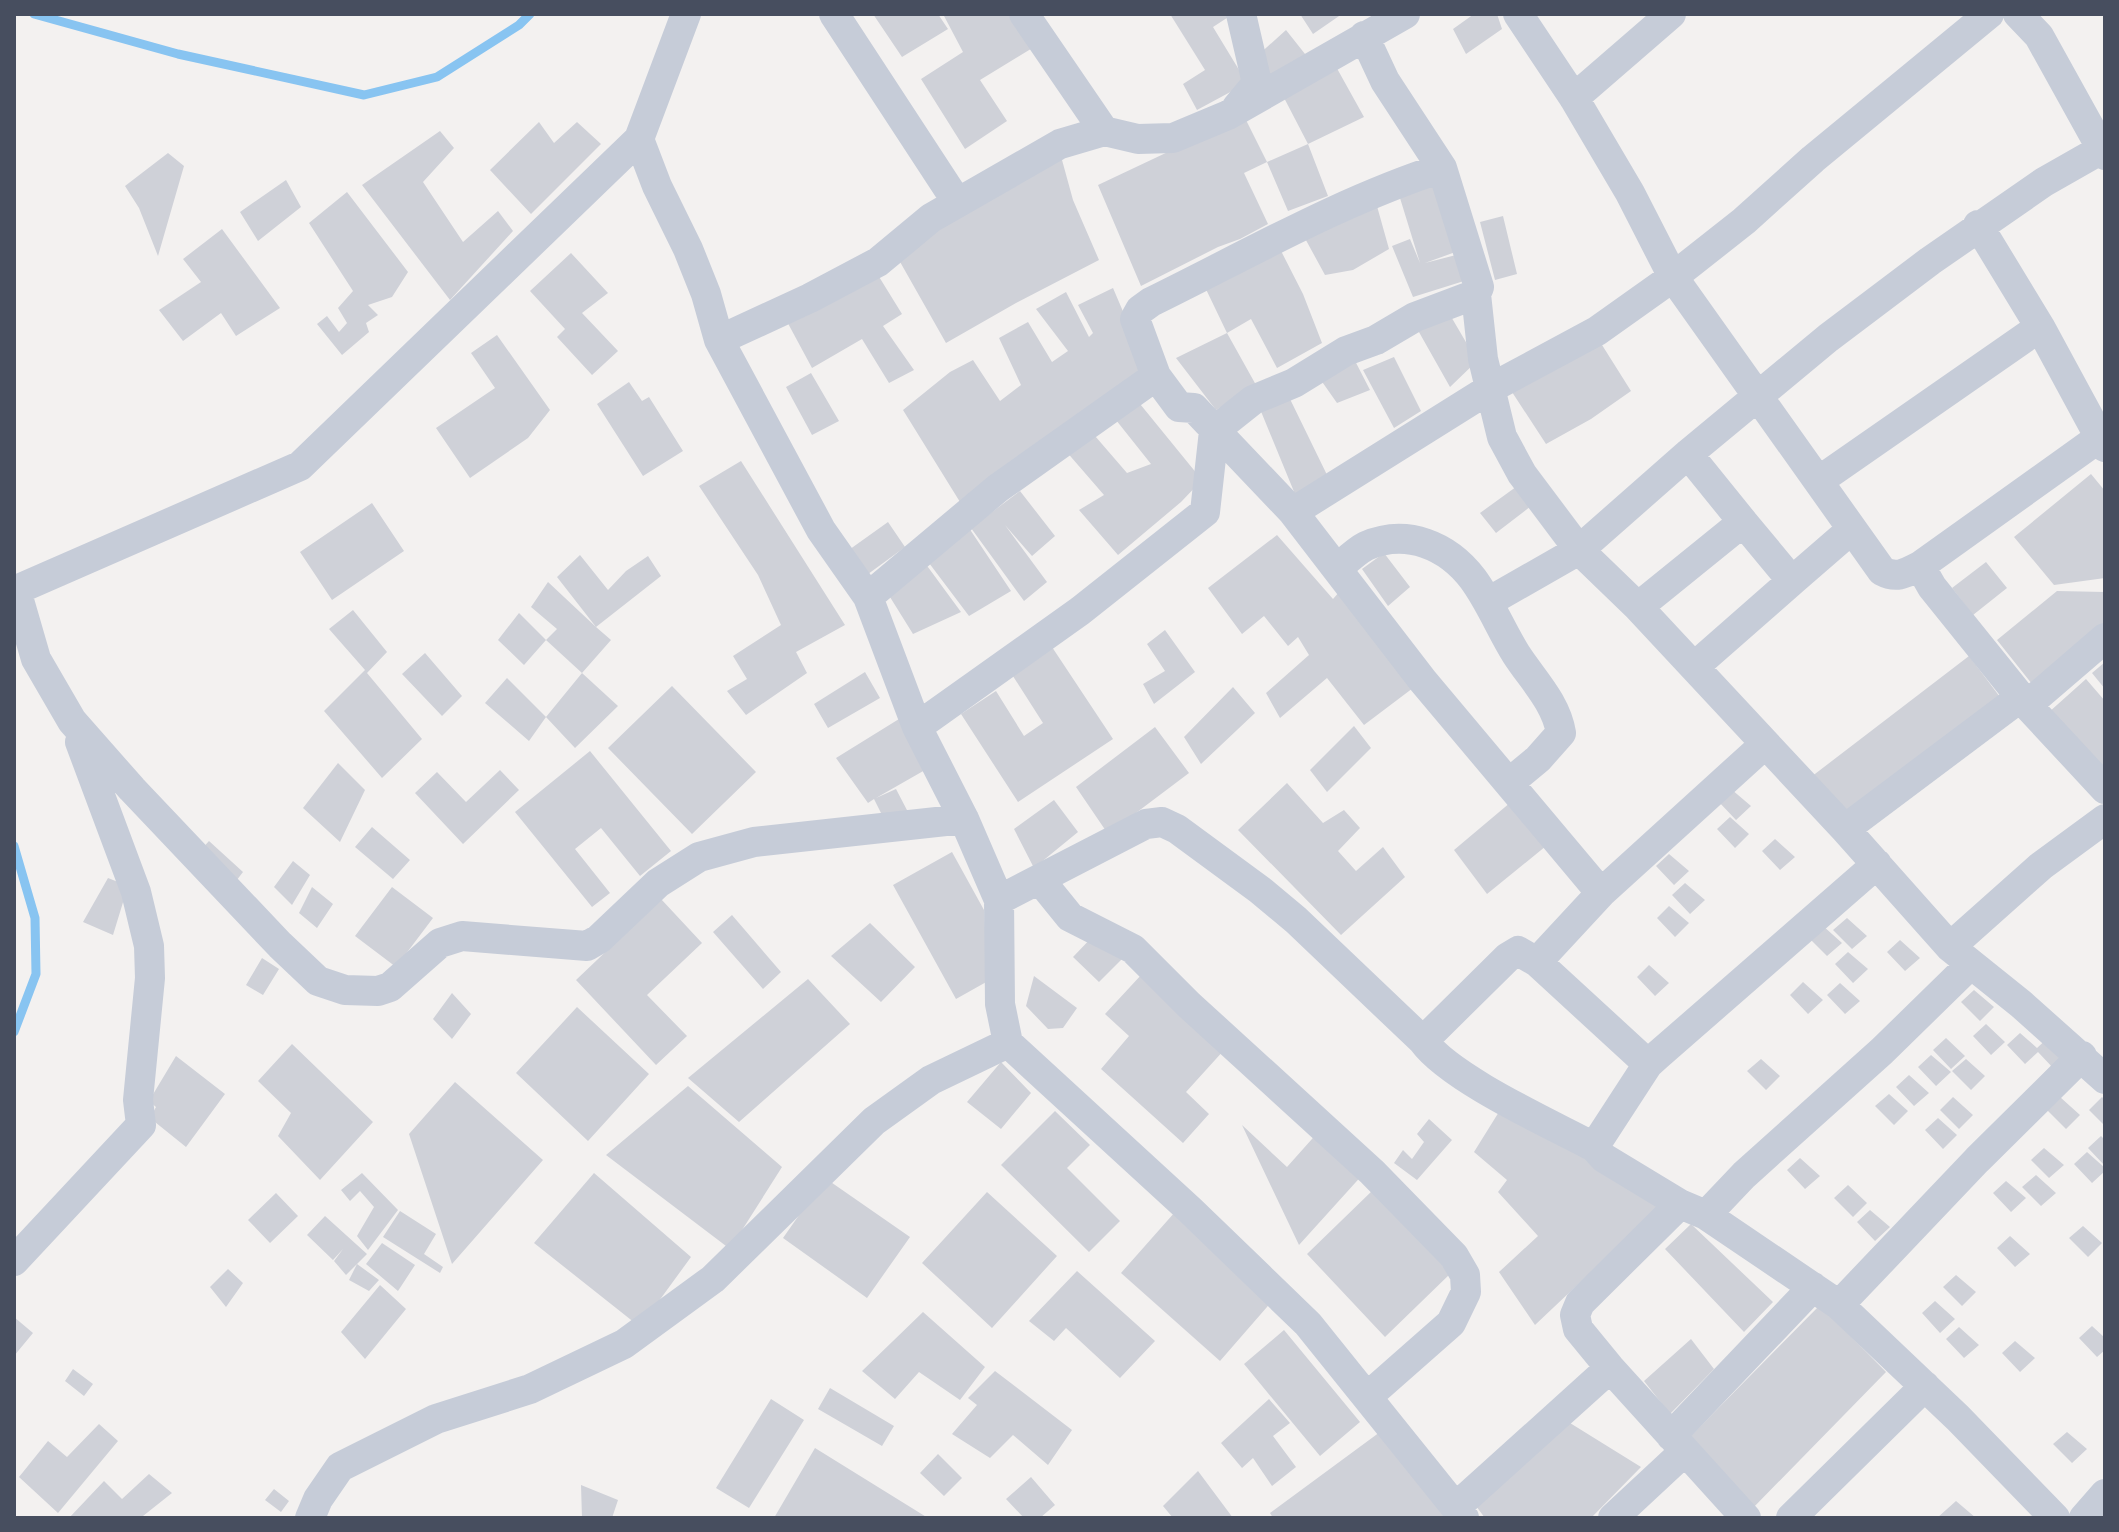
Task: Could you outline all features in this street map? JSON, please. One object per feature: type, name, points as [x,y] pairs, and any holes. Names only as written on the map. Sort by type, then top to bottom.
[{"type":"street","points":[[14,1261],[141,1125],[138,1100],[150,978],[149,946],[136,892],[113,825],[72,721],[36,659],[15,590],[300,466],[639,139],[686,14]]},
{"type":"street","points":[[834,14],[957,202]]},
{"type":"street","points":[[1024,14],[1104,131]]},
{"type":"street","points":[[1236,109],[1257,83],[1241,14]]},
{"type":"street","points":[[719,340],[878,262],[924,223],[1060,144],[1104,131],[1138,139],[1173,138],[1228,115],[1405,14]]},
{"type":"street","points":[[1518,14],[1574,98],[1630,193],[1673,277],[1882,571],[1891,576],[1900,576],[1920,566],[2102,442],[2040,327],[1978,225]]},
{"type":"street","points":[[1574,98],[1671,14]]},
{"type":"street","points":[[1293,512],[1491,388],[1597,331],[1673,277],[1989,14]]},
{"type":"street","points":[[1488,602],[1579,550],[1688,454],[1828,338],[1978,225],[2044,182],[2104,152],[2039,36],[2018,14]]},
{"type":"street","points":[[1364,36],[1385,81],[1442,168],[1479,287],[1476,294],[1483,359],[1502,437],[1522,474],[1579,550],[1638,607],[1960,956],[2082,1056],[2105,1079]]},
{"type":"street","points":[[639,139],[706,294],[719,340],[821,530],[868,597],[917,727],[964,819],[999,900],[1000,1004],[1008,1043],[1190,1210],[1308,1324],[1460,1513],[1610,1368]]},
{"type":"street","points":[[1442,168],[1389,185],[1340,208],[1151,302],[1140,310],[1135,319],[1156,376],[1179,407],[1194,408],[1293,512],[1423,681],[1601,893]]},
{"type":"street","points":[[917,727],[1080,611],[1205,512],[1214,431],[1253,400],[1294,383],[1346,351],[1376,340],[1415,317],[1476,294]]},
{"type":"street","points":[[1820,480],[2040,327]]},
{"type":"street","points":[[868,597],[998,488],[1156,376]]},
{"type":"street","points":[[1688,454],[1792,581]]},
{"type":"street","points":[[1638,607],[1743,522]]},
{"type":"street","points":[[1694,667],[1852,529]]},
{"type":"street","points":[[1337,569],[1364,547],[1395,537],[1419,540],[1452,555],[1473,579],[1517,656],[1558,717],[1561,733],[1538,759],[1509,783]]},
{"type":"street","points":[[1920,566],[1932,587],[2024,701],[2105,789]]},
{"type":"street","points":[[1845,829],[2024,701],[2105,638]]},
{"type":"street","points":[[72,721],[280,945],[318,981],[345,990],[378,991],[390,987],[440,943],[462,936],[587,946],[599,939],[658,883],[699,857],[754,842],[964,819]]},
{"type":"street","points":[[1537,962],[1601,893],[1765,744]]},
{"type":"street","points":[[1746,1518],[1578,1329],[1575,1315],[1580,1303],[1693,1210],[1744,1175],[1882,1051],[1960,956],[2041,866],[2105,819]]},
{"type":"street","points":[[999,900],[1146,824],[1162,822],[1177,829],[1296,920],[1423,1041],[1431,1053],[1477,1084],[1594,1147],[1604,1158],[1693,1210],[1839,1305],[1925,1386],[2055,1518]]},
{"type":"street","points":[[1594,1147],[1648,1064],[1877,864]]},
{"type":"street","points":[[1040,880],[1070,917],[1133,949],[1189,1005],[1372,1172],[1454,1256],[1465,1275],[1466,1292],[1451,1323],[1367,1397]]},
{"type":"street","points":[[1423,1041],[1518,951],[1537,962],[1648,1064]]},
{"type":"street","points":[[310,1518],[318,1499],[340,1467],[436,1419],[530,1389],[624,1344],[713,1279],[874,1121],[931,1080],[1008,1043]]},
{"type":"street","points":[[1839,1305],[1977,1160],[2082,1056]]},
{"type":"street","points":[[1613,1518],[1813,1287]]},
{"type":"street","points":[[1791,1518],[1925,1386]]},
{"type":"street","points":[[2084,1518],[2105,1494]]},
{"type":"building","points":[[873,14],[938,14],[948,29],[902,57]]},
{"type":"building","points":[[943,14],[1017,14],[1039,44],[980,80],[1007,121],[965,149],[921,79],[963,52]]},
{"type":"building","points":[[1170,14],[1233,14],[1213,27],[1247,83],[1197,110],[1183,84],[1205,70]]},
{"type":"building","points":[[1300,14],[1342,14],[1313,34]]},
{"type":"building","points":[[1474,14],[1497,14],[1502,29],[1466,54],[1453,29]]},
{"type":"building","points":[[1286,30],[1309,59],[1271,77],[1256,57]]},
{"type":"building","points":[[1334,63],[1364,117],[1308,144],[1281,92]]},
{"type":"building","points":[[1244,116],[1267,162],[1244,173],[1268,224],[1141,286],[1098,185]]},
{"type":"building","points":[[539,122],[554,143],[577,122],[601,144],[531,214],[490,170]]},
{"type":"building","points":[[440,131],[454,148],[423,182],[463,242],[498,211],[513,231],[450,300],[362,185]]},
{"type":"building","points":[[1308,144],[1328,196],[1288,211],[1267,162]]},
{"type":"building","points":[[1059,149],[1073,200],[1099,260],[946,343],[895,253]]},
{"type":"building","points":[[168,153],[184,166],[158,256],[139,208],[125,186]]},
{"type":"building","points":[[1437,172],[1461,250],[1425,263],[1456,255],[1464,281],[1413,297],[1392,246],[1410,239],[1420,263],[1396,185]]},
{"type":"building","points":[[286,180],[301,207],[258,241],[240,212]]},
{"type":"building","points":[[347,192],[408,272],[392,297],[368,305],[378,315],[366,323],[369,332],[342,355],[317,324],[327,316],[339,332],[347,323],[338,308],[353,291],[309,223]]},
{"type":"building","points":[[1375,199],[1389,249],[1353,270],[1325,275],[1301,231]]},
{"type":"building","points":[[1503,216],[1517,274],[1495,280],[1480,222]]},
{"type":"building","points":[[222,229],[280,308],[236,336],[221,313],[183,341],[159,310],[201,282],[183,259]]},
{"type":"building","points":[[1278,245],[1303,294],[1322,343],[1277,368],[1251,319],[1227,333],[1203,283]]},
{"type":"building","points":[[571,253],[608,293],[582,313],[618,351],[592,375],[557,337],[565,329],[530,291]]},
{"type":"building","points":[[873,267],[902,314],[883,326],[914,370],[889,383],[862,339],[812,368],[784,316]]},
{"type":"building","points":[[1113,288],[1148,370],[960,502],[903,410],[950,372],[973,360],[1000,401],[1021,385],[999,338],[1028,322],[1052,362],[1068,351],[1036,309],[1066,292],[1089,337],[1093,333],[1078,305]]},
{"type":"building","points":[[1446,308],[1477,361],[1450,387],[1415,325]]},
{"type":"building","points":[[1227,333],[1256,385],[1216,410],[1176,358]]},
{"type":"building","points":[[497,335],[550,410],[528,438],[470,478],[436,428],[495,388],[471,353]]},
{"type":"building","points":[[1597,337],[1631,391],[1591,419],[1546,444],[1512,392]]},
{"type":"building","points":[[1352,355],[1370,390],[1337,403],[1318,376]]},
{"type":"building","points":[[1394,357],[1421,411],[1394,428],[1363,370]]},
{"type":"building","points":[[811,373],[839,421],[812,435],[786,387]]},
{"type":"building","points":[[629,382],[642,401],[649,397],[683,451],[643,476],[597,404]]},
{"type":"building","points":[[1136,399],[1202,480],[1181,502],[1118,555],[1079,510],[1104,495],[1065,450],[1089,429],[1127,473],[1151,464],[1112,415]]},
{"type":"building","points":[[1290,399],[1329,479],[1297,499],[1260,409]]},
{"type":"building","points":[[741,461],[845,625],[796,652],[807,673],[746,715],[727,691],[747,679],[733,656],[781,625],[758,575],[699,486]]},
{"type":"building","points":[[2091,474],[2105,491],[2105,578],[2054,585],[2014,537]]},
{"type":"building","points":[[1520,484],[1535,503],[1496,533],[1480,513]]},
{"type":"building","points":[[1020,491],[1055,536],[1032,556],[1005,525],[1047,582],[1024,601],[971,528]]},
{"type":"building","points":[[372,503],[404,551],[332,600],[300,552]]},
{"type":"building","points":[[888,522],[905,547],[864,577],[846,552]]},
{"type":"building","points":[[969,528],[1011,591],[969,616],[926,559]]},
{"type":"building","points":[[1277,535],[1333,599],[1340,591],[1413,688],[1364,725],[1327,678],[1280,718],[1266,693],[1309,655],[1298,637],[1288,646],[1264,616],[1242,634],[1208,588]]},
{"type":"building","points":[[1384,553],[1410,587],[1388,606],[1362,569]]},
{"type":"building","points":[[580,555],[608,590],[626,571],[648,556],[661,576],[596,627],[557,577]]},
{"type":"building","points":[[1986,562],[2007,588],[1973,615],[1952,588]]},
{"type":"building","points":[[925,563],[961,612],[913,634],[885,589]]},
{"type":"building","points":[[548,582],[611,640],[582,673],[546,640],[557,629],[531,607]]},
{"type":"building","points":[[2057,591],[2105,592],[2105,624],[2032,684],[1997,640]]},
{"type":"building","points":[[353,610],[387,652],[367,673],[422,739],[382,778],[324,711],[365,670],[329,629]]},
{"type":"building","points":[[519,613],[546,640],[524,665],[498,640]]},
{"type":"building","points":[[1165,630],[1195,672],[1154,704],[1143,684],[1165,671],[1147,644]]},
{"type":"building","points":[[1052,647],[1113,739],[1018,802],[961,714],[996,691],[1024,736],[1043,723],[1011,673]]},
{"type":"building","points":[[425,653],[462,696],[442,716],[402,674]]},
{"type":"building","points":[[1969,656],[2003,701],[1845,822],[1811,777]]},
{"type":"building","points":[[2105,662],[2105,689],[2092,673]]},
{"type":"building","points":[[865,672],[880,698],[828,728],[814,704]]},
{"type":"building","points":[[582,673],[618,706],[575,748],[546,717]]},
{"type":"building","points":[[507,678],[546,717],[529,741],[485,703]]},
{"type":"building","points":[[2086,679],[2105,701],[2105,778],[2048,713]]},
{"type":"building","points":[[672,686],[756,772],[692,834],[608,748]]},
{"type":"building","points":[[1233,687],[1255,713],[1201,764],[1184,737]]},
{"type":"building","points":[[899,719],[925,770],[876,798],[896,789],[909,814],[887,825],[874,799],[868,803],[836,758]]},
{"type":"building","points":[[1354,726],[1371,748],[1327,792],[1310,770]]},
{"type":"building","points":[[1155,727],[1189,773],[1108,834],[1076,787]]},
{"type":"building","points":[[590,751],[671,851],[640,876],[601,828],[575,849],[610,893],[592,907],[515,812]]},
{"type":"building","points":[[338,763],[365,790],[340,842],[303,808]]},
{"type":"building","points":[[500,770],[519,790],[463,844],[415,793],[437,772],[466,802]]},
{"type":"building","points":[[1287,783],[1323,823],[1344,810],[1360,828],[1338,851],[1356,871],[1383,847],[1405,877],[1341,935],[1238,830]]},
{"type":"building","points":[[1731,789],[1751,806],[1736,820],[1718,801]]},
{"type":"building","points":[[1054,800],[1078,832],[1034,868],[1014,829]]},
{"type":"building","points":[[1511,802],[1546,846],[1487,894],[1454,850]]},
{"type":"building","points":[[1730,817],[1749,834],[1735,848],[1717,829]]},
{"type":"building","points":[[372,827],[410,860],[393,879],[355,847]]},
{"type":"building","points":[[1775,839],[1795,857],[1780,870],[1762,851]]},
{"type":"building","points":[[209,841],[243,872],[223,898],[187,865]]},
{"type":"building","points":[[952,852],[984,910],[988,981],[956,999],[893,885]]},
{"type":"building","points":[[1669,854],[1689,871],[1674,885],[1656,866]]},
{"type":"building","points":[[293,861],[310,875],[292,905],[274,887]]},
{"type":"building","points":[[108,878],[128,886],[113,935],[83,922]]},
{"type":"building","points":[[1685,883],[1705,900],[1690,914],[1672,895]]},
{"type":"building","points":[[312,887],[333,904],[317,928],[299,913]]},
{"type":"building","points":[[392,887],[433,918],[396,967],[355,936]]},
{"type":"building","points":[[661,899],[702,943],[647,995],[687,1036],[656,1065],[576,980]]},
{"type":"building","points":[[1669,906],[1689,923],[1675,937],[1657,918]]},
{"type":"building","points":[[732,915],[781,972],[763,989],[713,932]]},
{"type":"building","points":[[1847,918],[1867,936],[1852,949],[1833,930]]},
{"type":"building","points":[[870,923],[915,967],[881,1002],[831,956]]},
{"type":"building","points":[[1822,925],[1842,943],[1827,956],[1808,937]]},
{"type":"building","points":[[1096,933],[1122,959],[1099,982],[1073,957]]},
{"type":"building","points":[[1900,940],[1920,958],[1905,971],[1887,952]]},
{"type":"building","points":[[1848,952],[1868,969],[1853,983],[1835,964]]},
{"type":"building","points":[[262,958],[279,969],[263,995],[246,985]]},
{"type":"building","points":[[1649,965],[1669,983],[1655,996],[1637,977]]},
{"type":"building","points":[[1142,974],[1225,1049],[1186,1092],[1209,1114],[1183,1143],[1101,1069],[1129,1036],[1105,1014]]},
{"type":"building","points":[[1034,976],[1077,1008],[1063,1028],[1048,1029],[1026,1006]]},
{"type":"building","points":[[808,979],[850,1024],[739,1122],[688,1078]]},
{"type":"building","points":[[1803,982],[1823,1000],[1808,1014],[1790,995]]},
{"type":"building","points":[[1840,983],[1860,1001],[1845,1014],[1827,995]]},
{"type":"building","points":[[1974,990],[1994,1007],[1980,1021],[1961,1002]]},
{"type":"building","points":[[452,993],[471,1014],[452,1039],[433,1019]]},
{"type":"building","points":[[577,1007],[649,1074],[588,1141],[516,1073]]},
{"type":"building","points":[[1986,1024],[2005,1042],[1991,1055],[1973,1036]]},
{"type":"building","points":[[2020,1033],[2037,1048],[2049,1037],[2068,1055],[2054,1069],[2038,1052],[2025,1064],[2007,1045]]},
{"type":"building","points":[[1946,1038],[1965,1056],[1951,1069],[1933,1050]]},
{"type":"building","points":[[292,1044],[373,1122],[320,1180],[278,1136],[291,1113],[258,1081]]},
{"type":"building","points":[[1931,1055],[1951,1072],[1936,1086],[1918,1067]]},
{"type":"building","points":[[176,1056],[225,1094],[186,1147],[150,1118],[156,1107],[149,1101]]},
{"type":"building","points":[[1761,1059],[1780,1076],[1766,1090],[1747,1071]]},
{"type":"building","points":[[1966,1059],[1985,1076],[1971,1090],[1952,1071]]},
{"type":"building","points":[[1001,1062],[1031,1093],[1001,1129],[967,1102]]},
{"type":"building","points":[[1909,1075],[1929,1093],[1914,1106],[1896,1087]]},
{"type":"building","points":[[455,1082],[543,1160],[452,1264],[409,1134]]},
{"type":"building","points":[[688,1086],[782,1167],[730,1249],[606,1155]]},
{"type":"building","points":[[1889,1094],[1908,1111],[1894,1125],[1875,1106]]},
{"type":"building","points":[[1953,1097],[1973,1115],[1959,1129],[1940,1110]]},
{"type":"building","points":[[2060,1097],[2080,1115],[2066,1129],[2047,1110]]},
{"type":"building","points":[[2102,1097],[2105,1100],[2105,1126],[2089,1110]]},
{"type":"building","points":[[1502,1107],[1665,1202],[1535,1325],[1499,1272],[1538,1236],[1498,1192],[1507,1180],[1474,1152]]},
{"type":"building","points":[[1055,1111],[1090,1145],[1067,1168],[1120,1221],[1089,1252],[1001,1165]]},
{"type":"building","points":[[1938,1118],[1957,1135],[1943,1149],[1925,1130]]},
{"type":"building","points":[[1429,1119],[1452,1140],[1417,1180],[1394,1163],[1403,1150],[1412,1159],[1424,1142],[1417,1134]]},
{"type":"building","points":[[1242,1125],[1287,1167],[1320,1130],[1365,1172],[1299,1245]]},
{"type":"building","points":[[2101,1136],[2105,1140],[2105,1166],[2088,1148]]},
{"type":"building","points":[[2044,1148],[2064,1165],[2049,1178],[2031,1160]]},
{"type":"building","points":[[2087,1152],[2105,1168],[2092,1183],[2074,1164]]},
{"type":"building","points":[[1800,1158],[1820,1176],[1805,1189],[1787,1170]]},
{"type":"building","points":[[362,1173],[398,1210],[368,1250],[357,1236],[374,1207],[360,1191],[350,1201],[341,1190]]},
{"type":"building","points":[[594,1173],[691,1257],[640,1327],[534,1243]]},
{"type":"building","points":[[2036,1175],[2056,1193],[2041,1206],[2022,1187]]},
{"type":"building","points":[[825,1178],[910,1237],[867,1298],[783,1238]]},
{"type":"building","points":[[2006,1181],[2026,1198],[2011,1212],[1993,1193]]},
{"type":"building","points":[[1848,1185],[1867,1203],[1853,1217],[1834,1198]]},
{"type":"building","points":[[1374,1189],[1452,1272],[1385,1337],[1307,1254]]},
{"type":"building","points":[[987,1192],[1057,1256],[992,1328],[922,1263]]},
{"type":"building","points":[[276,1193],[298,1216],[270,1243],[248,1220]]},
{"type":"building","points":[[1870,1210],[1890,1227],[1875,1241],[1857,1222]]},
{"type":"building","points":[[400,1211],[436,1234],[424,1254],[443,1267],[440,1273],[383,1237]]},
{"type":"building","points":[[1175,1212],[1274,1299],[1220,1361],[1121,1273]]},
{"type":"building","points":[[325,1216],[367,1254],[346,1275],[334,1261],[343,1249],[333,1260],[307,1235]]},
{"type":"building","points":[[1691,1224],[1773,1302],[1744,1332],[1665,1249]]},
{"type":"building","points":[[2083,1226],[2102,1243],[2088,1257],[2069,1238]]},
{"type":"building","points":[[2010,1236],[2030,1254],[2015,1267],[1997,1248]]},
{"type":"building","points":[[382,1243],[415,1265],[398,1291],[366,1264]]},
{"type":"building","points":[[357,1264],[379,1280],[369,1291],[349,1280]]},
{"type":"building","points":[[228,1269],[243,1283],[226,1307],[210,1287]]},
{"type":"building","points":[[1077,1271],[1155,1341],[1120,1378],[1066,1328],[1054,1341],[1029,1321]]},
{"type":"building","points":[[1956,1275],[1976,1292],[1962,1306],[1943,1287]]},
{"type":"building","points":[[380,1285],[406,1309],[365,1359],[341,1332]]},
{"type":"building","points":[[1935,1301],[1955,1319],[1940,1333],[1922,1313]]},
{"type":"building","points":[[1820,1305],[1886,1372],[1751,1510],[1684,1443]]},
{"type":"building","points":[[923,1312],[985,1367],[960,1400],[919,1372],[895,1399],[862,1371]]},
{"type":"building","points":[[14,1317],[33,1333],[14,1356]]},
{"type":"building","points":[[2092,1326],[2105,1338],[2105,1350],[2097,1357],[2079,1338]]},
{"type":"building","points":[[1959,1327],[1979,1345],[1964,1358],[1946,1339]]},
{"type":"building","points":[[1284,1330],[1360,1422],[1320,1456],[1244,1364]]},
{"type":"building","points":[[1691,1339],[1714,1369],[1670,1414],[1644,1381]]},
{"type":"building","points":[[2015,1341],[2035,1358],[2020,1372],[2002,1353]]},
{"type":"building","points":[[73,1369],[93,1384],[84,1396],[65,1381]]},
{"type":"building","points":[[995,1371],[1072,1430],[1048,1465],[1013,1435],[990,1458],[952,1434],[977,1405],[968,1398]]},
{"type":"building","points":[[830,1388],[894,1426],[882,1446],[818,1409]]},
{"type":"building","points":[[771,1399],[804,1420],[749,1508],[716,1488]]},
{"type":"building","points":[[1269,1399],[1290,1423],[1273,1436],[1296,1467],[1272,1486],[1253,1458],[1242,1468],[1221,1443]]},
{"type":"building","points":[[1570,1423],[1641,1467],[1591,1518],[1485,1518],[1476,1506]]},
{"type":"building","points":[[99,1424],[118,1441],[58,1513],[19,1477],[48,1441],[67,1457]]},
{"type":"building","points":[[1380,1432],[1448,1518],[1273,1518],[1270,1513]]},
{"type":"building","points":[[2067,1432],[2087,1449],[2072,1463],[2053,1444]]},
{"type":"building","points":[[815,1448],[928,1518],[774,1518]]},
{"type":"building","points":[[938,1454],[962,1478],[944,1496],[920,1473]]},
{"type":"building","points":[[1198,1471],[1233,1518],[1173,1518],[1163,1506]]},
{"type":"building","points":[[149,1474],[172,1493],[143,1516],[145,1518],[69,1518],[104,1481],[122,1499]]},
{"type":"building","points":[[1031,1477],[1055,1505],[1040,1518],[1024,1518],[1006,1499]]},
{"type":"building","points":[[581,1485],[618,1500],[612,1518],[582,1518]]},
{"type":"building","points":[[274,1489],[289,1501],[281,1512],[265,1500]]},
{"type":"building","points":[[1956,1501],[1976,1518],[1937,1518]]},
{"type":"waterway","points":[[34,14],[178,54],[364,95],[437,77],[519,25],[530,14]]},
{"type":"waterway","points":[[14,846],[35,918],[36,974],[14,1032]]}]
